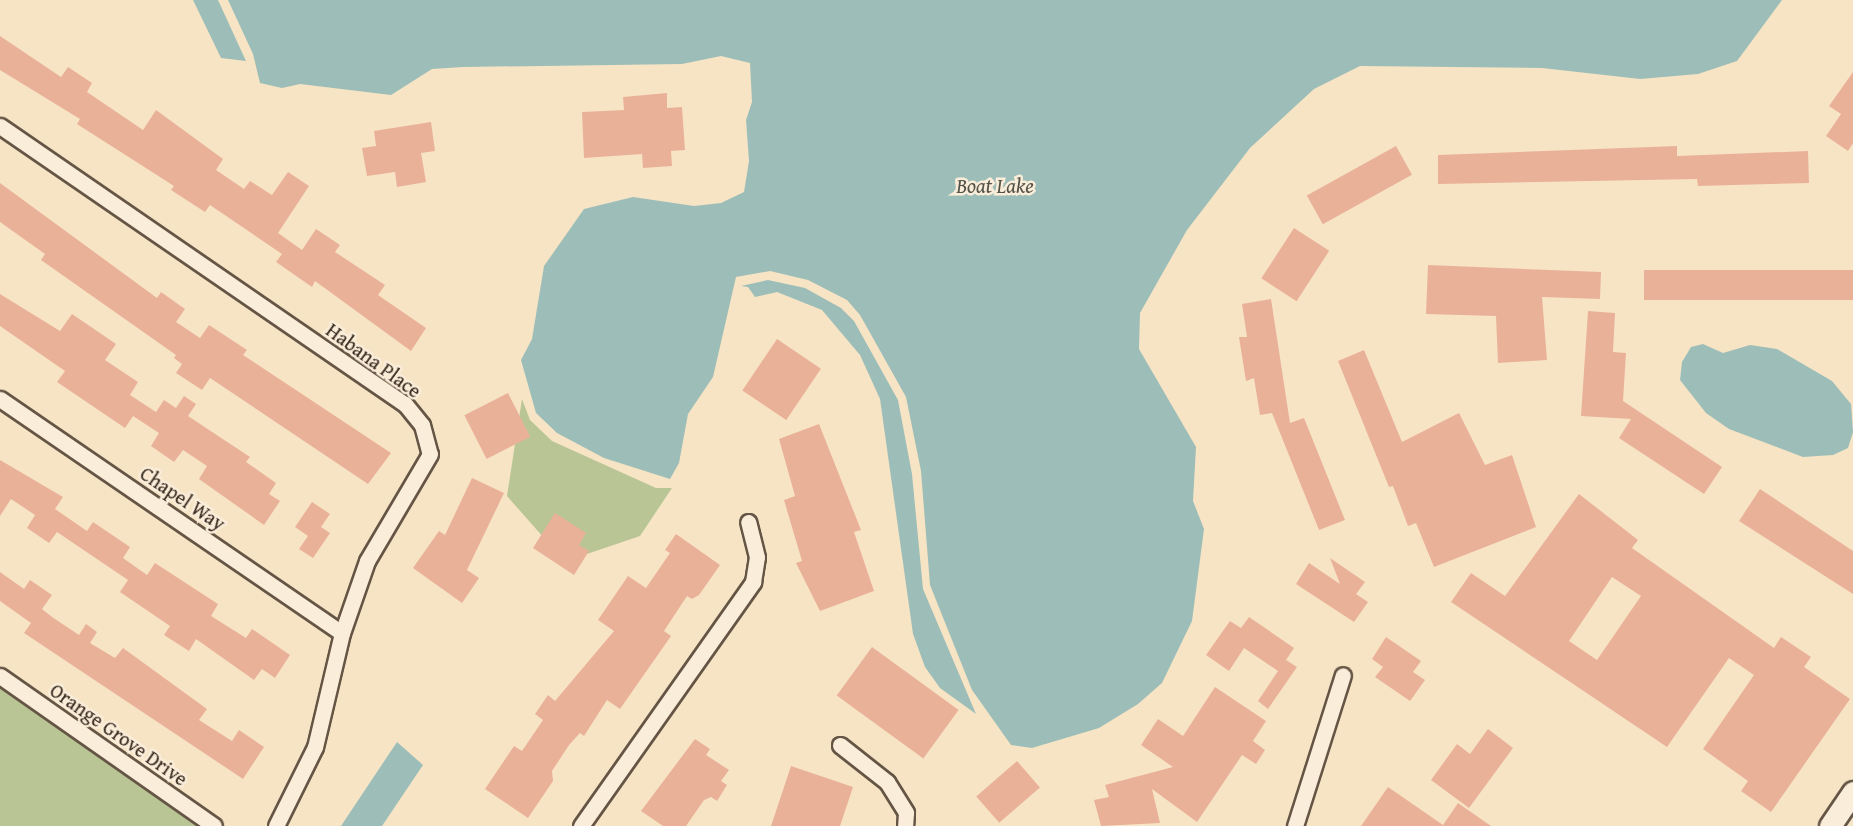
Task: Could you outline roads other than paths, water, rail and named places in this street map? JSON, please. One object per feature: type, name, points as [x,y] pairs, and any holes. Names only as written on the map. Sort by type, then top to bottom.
[{"type":"main road","points":[[1830,826],[1853,792]]},
{"type":"street","name":"Habana Place","points":[[0,126],[405,404],[422,425],[430,454],[367,561],[342,633],[315,747],[276,826]]},
{"type":"street","name":"Chapel Way","points":[[0,399],[342,633]]},
{"type":"street","points":[[581,826],[753,582],[757,557],[748,522]]},
{"type":"street","points":[[1295,826],[1343,675]]},
{"type":"street","name":"Orange Grove Drive","points":[[0,676],[214,826]]},
{"type":"street","points":[[840,745],[887,782],[906,813],[905,826]]},
{"type":"water","points":[[193,0],[218,0],[246,61],[221,58]]},
{"type":"water","name":"Boat Lake","points":[[228,0],[1782,0],[1737,61],[1698,74],[1640,79],[1542,68],[1360,66],[1314,89],[1250,148],[1187,230],[1140,313],[1139,349],[1196,447],[1193,501],[1204,529],[1192,621],[1162,683],[1138,704],[1099,728],[1032,748],[1011,745],[972,690],[930,585],[921,471],[906,397],[860,315],[847,300],[808,280],[770,271],[736,277],[713,377],[688,414],[679,463],[670,479],[604,458],[557,433],[536,413],[521,360],[532,339],[544,266],[584,209],[633,197],[694,206],[721,203],[744,192],[749,161],[746,120],[752,102],[750,63],[721,56],[682,64],[432,69],[391,95],[300,84],[282,88],[260,83],[253,54]]},
{"type":"water","points":[[768,280],[805,288],[841,308],[854,321],[898,400],[912,474],[923,589],[976,714],[940,688],[925,667],[913,634],[880,399],[860,355],[822,310],[777,292],[755,297],[748,287],[741,286]]},
{"type":"water","points":[[1703,344],[1723,353],[1750,345],[1777,349],[1832,381],[1851,404],[1853,432],[1848,448],[1833,455],[1803,457],[1729,429],[1706,413],[1680,380],[1682,362],[1691,347]]},
{"type":"water","points":[[397,742],[423,765],[382,826],[341,826]]}]
